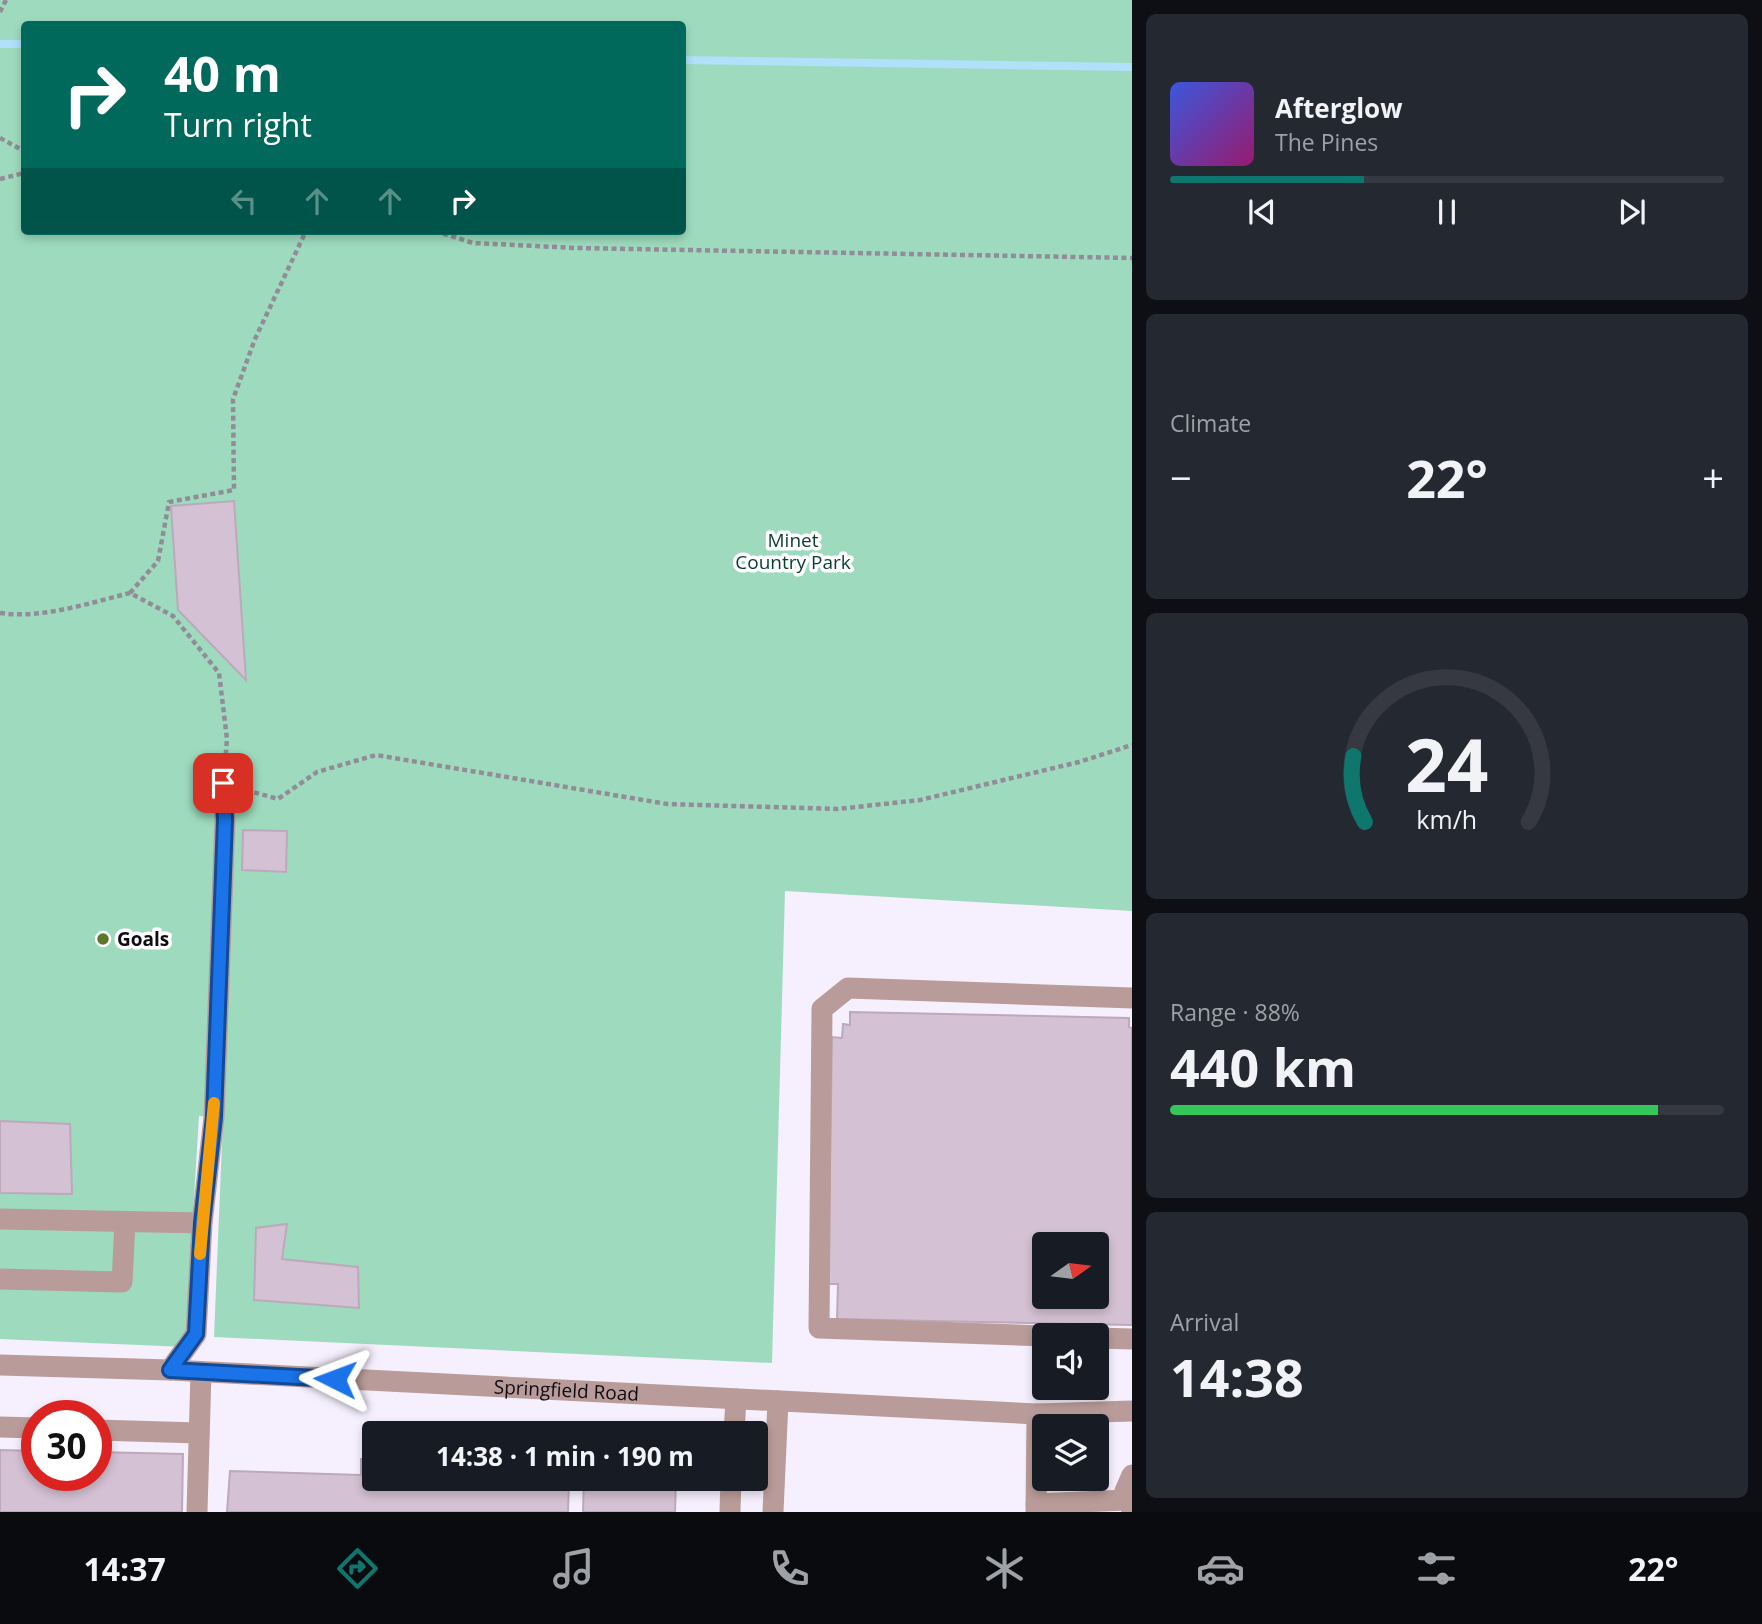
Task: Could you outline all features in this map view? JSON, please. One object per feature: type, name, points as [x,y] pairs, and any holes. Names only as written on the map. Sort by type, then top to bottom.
[{"type":"street","points":[[170,1370],[196,1334],[202,1223],[214,1117],[225,820],[223,783]]},
{"type":"street","points":[[1032,1336],[819,1328],[822,1009],[848,988],[1132,998]]},
{"type":"street","points":[[0,1219],[202,1223]]},
{"type":"street","points":[[0,1279],[122,1282],[125,1222]]},
{"type":"street","points":[[1109,1338],[1132,1339]]},
{"type":"street","name":"Springfield Road","points":[[0,1365],[170,1370],[1037,1414],[1132,1411]]},
{"type":"street","points":[[197,1512],[201,1372]]},
{"type":"street","points":[[735,1421],[736,1399]]},
{"type":"street","points":[[773,1512],[778,1401]]},
{"type":"street","points":[[0,1427],[21,1428]]},
{"type":"street","points":[[112,1430],[199,1433]]},
{"type":"street","points":[[1036,1508],[1129,1505],[1127,1483],[1132,1475]]},
{"type":"street","points":[[730,1512],[731,1491]]},
{"type":"path","points":[[0,12],[5,0]]},
{"type":"path","points":[[0,138],[21,149]]},
{"type":"path","points":[[0,179],[21,174]]},
{"type":"path","points":[[0,613],[16,615],[60,610],[131,593],[158,561],[169,502],[234,490],[233,399],[255,339],[304,235]]},
{"type":"path","points":[[448,235],[473,243],[576,248],[1132,258]]},
{"type":"path","points":[[131,593],[173,617],[219,673],[227,739]]},
{"type":"path","points":[[223,783],[278,799],[317,772],[376,755],[667,804],[838,809],[920,800],[1079,762],[1132,745]]},
{"type":"green space","name":"Minet Country Park","points":[[0,0],[1132,0],[1132,911],[785,891],[772,1363],[214,1337],[223,1118],[199,1116],[185,1347],[0,1339]]},
{"type":"building","points":[[234,501],[246,680],[178,610],[171,506]]},
{"type":"building","points":[[243,830],[287,831],[286,872],[242,870]]},
{"type":"building","points":[[850,1012],[1129,1018],[1129,1027],[1132,1028],[1132,1325],[837,1319],[838,1284],[828,1284],[832,1037],[842,1038],[843,1024],[850,1025]]},
{"type":"building","points":[[0,1121],[70,1124],[72,1194],[0,1193]]},
{"type":"building","points":[[287,1224],[282,1259],[358,1267],[359,1308],[254,1300],[256,1228]]},
{"type":"building","points":[[0,1450],[21,1451],[21,1491],[112,1491],[112,1452],[183,1454],[182,1512],[0,1512]]},
{"type":"building","points":[[362,1459],[362,1491],[569,1491],[568,1512],[227,1512],[230,1471],[361,1475]]},
{"type":"building","points":[[584,1491],[676,1491],[675,1512],[583,1512]]},
{"type":"waterway","points":[[0,44],[21,44]]},
{"type":"waterway","points":[[686,60],[1132,67]]},
{"type":"slow traffic","points":[[200,1254],[214,1103]]},
{"type":"place","name":"Goals","points":[[103,939]]},
{"type":"route","points":[[223,783],[225,820],[214,1117],[202,1223],[196,1334],[170,1370],[335,1379]]}]
